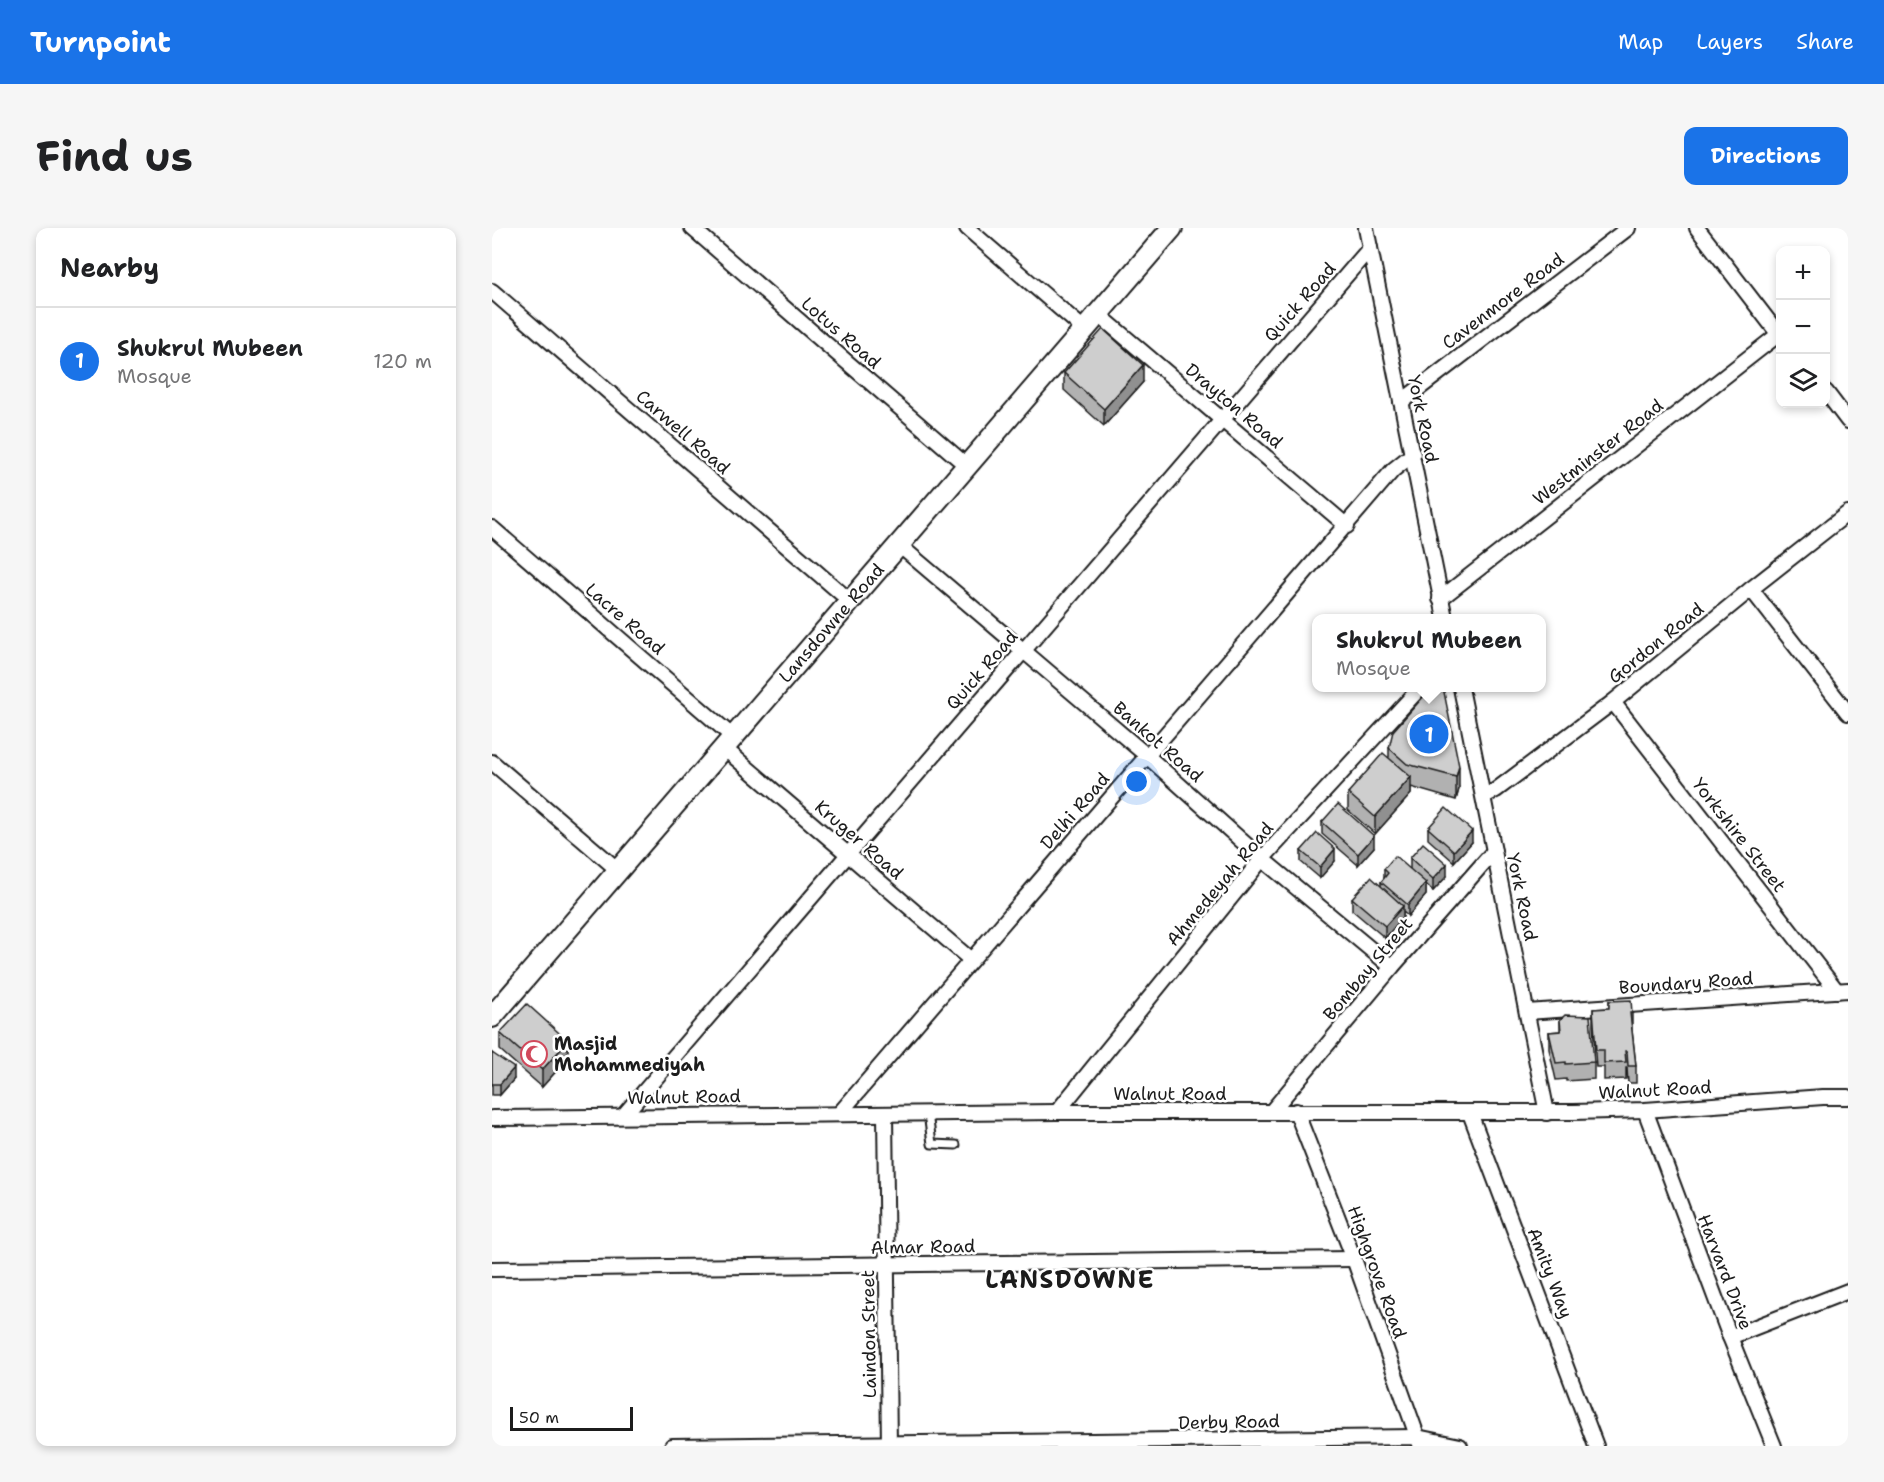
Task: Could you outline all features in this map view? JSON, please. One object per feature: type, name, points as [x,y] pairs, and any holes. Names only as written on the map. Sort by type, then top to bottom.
[{"type":"street","name":"Lotus Road","points":[[692,228],[967,466]]},
{"type":"street","points":[[966,228],[1085,330]]},
{"type":"street","name":"Lansdowne Road","points":[[492,1017],[1172,228]]},
{"type":"street","name":"York Road","points":[[1366,228],[1444,614]]},
{"type":"street","name":"Cavenmore Road","points":[[1401,402],[1628,228]]},
{"type":"street","points":[[1697,228],[1776,330]]},
{"type":"street","name":"Quick Road","points":[[623,1116],[1370,248]]},
{"type":"street","name":"Carwell Road","points":[[492,291],[850,601]]},
{"type":"street","name":"Drayton Road","points":[[1098,314],[1347,526]]},
{"type":"street","name":"Westminster Road","points":[[1440,599],[1776,338]]},
{"type":"street","points":[[1830,398],[1848,421]]},
{"type":"street","name":"Delhi Road","points":[[839,1114],[1393,470],[1413,454]]},
{"type":"street","name":"Gordon Road","points":[[1484,796],[1496,790],[1613,702],[1848,513]]},
{"type":"street","name":"Lacre Road","points":[[492,528],[729,743]]},
{"type":"street","name":"Bankot Road","points":[[899,545],[1146,755],[1262,859],[1392,967]]},
{"type":"street","points":[[1751,589],[1848,713]]},
{"type":"street","name":"Ahmedeyah Road","points":[[1057,1112],[1262,859],[1415,692]]},
{"type":"street","name":"York Road","points":[[1462,692],[1547,1113]]},
{"type":"street","name":"Yorkshire Street","points":[[1613,702],[1842,990]]},
{"type":"street","name":"Kruger Road","points":[[729,743],[848,854],[971,960]]},
{"type":"street","points":[[492,762],[618,870]]},
{"type":"street","name":"Bombay Street","points":[[1271,1112],[1392,967],[1494,851]]},
{"type":"street","name":"Boundary Road","points":[[1527,1012],[1842,990]]},
{"type":"street","name":"Walnut Road","points":[[492,1118],[1057,1112],[1547,1113],[1645,1110],[1848,1097]]},
{"type":"street","name":"Harvard Drive","points":[[1645,1110],[1730,1337],[1774,1446]]},
{"type":"street","name":"Highgrove Road","points":[[1296,1111],[1354,1259],[1419,1442]]},
{"type":"street","name":"Amity Way","points":[[1470,1113],[1596,1446]]},
{"type":"street","name":"Laindon Street","points":[[885,1114],[889,1445]]},
{"type":"street","name":"Almar Road","points":[[492,1269],[1354,1259]]},
{"type":"street","points":[[1730,1337],[1848,1291]]},
{"type":"street","name":"Derby Road","points":[[672,1446],[1419,1442],[1460,1446]]},
{"type":"lane","points":[[928,1113],[932,1144],[956,1145]]},
{"type":"building","points":[[1103,329],[1143,365],[1104,409],[1064,373]]},
{"type":"building","points":[[1428,692],[1444,692],[1459,766],[1456,777],[1407,764],[1389,748],[1393,731]]},
{"type":"building","points":[[1383,753],[1411,777],[1375,817],[1348,793]]},
{"type":"building","points":[[1338,804],[1374,836],[1358,854],[1322,822]]},
{"type":"building","points":[[1446,808],[1472,831],[1454,851],[1428,828]]},
{"type":"building","points":[[1317,833],[1335,849],[1320,867],[1301,851]]},
{"type":"building","points":[[1423,843],[1447,864],[1433,879],[1410,858]]},
{"type":"building","points":[[1395,856],[1426,883],[1408,905],[1381,882],[1388,873],[1384,869]]},
{"type":"building","points":[[1371,877],[1403,906],[1385,926],[1352,898]]},
{"type":"building","points":[[1631,1000],[1632,1013],[1630,1013],[1636,1066],[1628,1066],[1627,1051],[1625,1051],[1626,1062],[1604,1063],[1604,1050],[1596,1050],[1593,1009],[1609,1008],[1609,1001]]},
{"type":"building","points":[[527,1004],[568,1041],[542,1070],[500,1033]]},
{"type":"building","points":[[1565,1015],[1590,1016],[1594,1062],[1556,1063],[1549,1032],[1561,1031],[1560,1020]]},
{"type":"building","points":[[492,1053],[514,1068],[500,1084],[492,1084]]},
{"type":"place","name":"Shukrul Mubeen","points":[[1429,734]]},
{"type":"place","name":"Masjid Mohammediyah","points":[[534,1054]]},
{"type":"district","name":"LANSDOWNE","points":[[1070,1280]]}]
